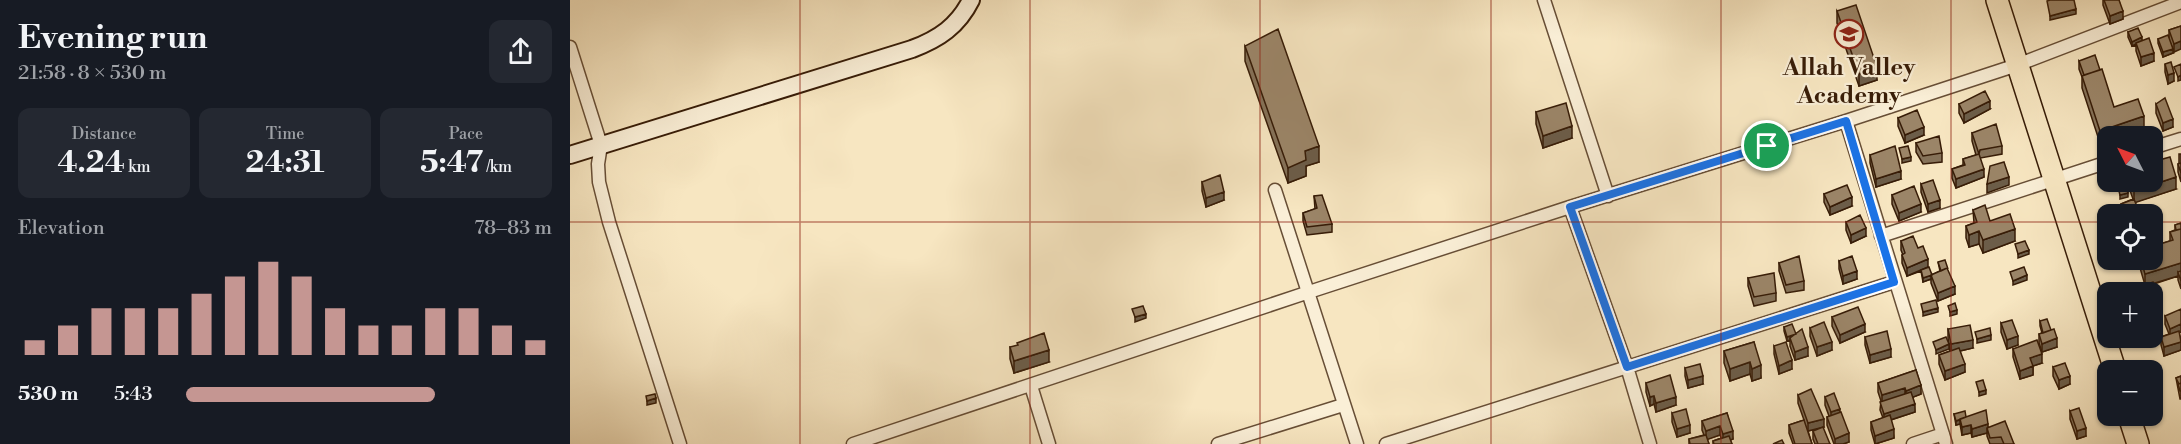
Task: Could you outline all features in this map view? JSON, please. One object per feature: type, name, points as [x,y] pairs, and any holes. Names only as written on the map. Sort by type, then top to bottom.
[{"type":"highway","points":[[1997,0],[2112,360]]},
{"type":"highway","points":[[2132,426],[2138,444]]},
{"type":"street","points":[[570,155],[927,43],[952,27],[963,15],[971,0]]},
{"type":"street","points":[[1544,0],[1608,196]]},
{"type":"street","points":[[853,444],[1570,207],[2017,65],[2181,2]]},
{"type":"street","points":[[570,47],[601,145],[598,164],[599,182],[607,212],[680,444]]},
{"type":"street","points":[[1846,121],[1944,439],[1913,444]]},
{"type":"street","points":[[2163,145],[2181,139]]},
{"type":"street","points":[[1881,236],[2097,165]]},
{"type":"street","points":[[1275,190],[1357,444]]},
{"type":"street","points":[[1570,207],[1627,367],[1650,444]]},
{"type":"street","points":[[1386,444],[1894,282]]},
{"type":"street","points":[[1031,386],[1048,444]]},
{"type":"street","points":[[1218,444],[1343,405]]},
{"type":"building","points":[[2074,0],[2076,9],[2050,16],[2047,1]]},
{"type":"building","points":[[2104,0],[2119,0],[2123,11],[2110,16]]},
{"type":"building","points":[[1856,5],[1877,67],[1859,74],[1837,11]]},
{"type":"building","points":[[2181,26],[2181,41],[2174,44],[2169,30]]},
{"type":"building","points":[[2138,28],[2142,37],[2132,42],[2128,32]]},
{"type":"building","points":[[1278,29],[1319,146],[1305,151],[1306,160],[1288,168],[1245,46]]},
{"type":"building","points":[[2168,35],[2173,49],[2163,52],[2158,39]]},
{"type":"building","points":[[2149,38],[2154,53],[2141,57],[2136,43]]},
{"type":"building","points":[[2095,55],[2100,70],[2084,75],[2079,61]]},
{"type":"building","points":[[2171,62],[2174,73],[2168,75],[2165,64]]},
{"type":"building","points":[[2181,64],[2181,75],[2178,77],[2174,67]]},
{"type":"building","points":[[2102,69],[2114,107],[2138,99],[2144,116],[2115,126],[2098,126],[2082,76]]},
{"type":"building","points":[[1985,91],[1990,101],[1964,114],[1959,104]]},
{"type":"building","points":[[2165,98],[2173,119],[2163,123],[2156,104]]},
{"type":"building","points":[[1566,103],[1572,126],[1543,136],[1536,112]]},
{"type":"building","points":[[1917,110],[1924,127],[1905,135],[1898,118]]},
{"type":"building","points":[[1996,124],[2002,146],[1980,150],[1979,154],[1972,133]]},
{"type":"building","points":[[1939,136],[1942,153],[1923,156],[1916,143]]},
{"type":"building","points":[[1895,146],[1901,171],[1876,179],[1870,155]]},
{"type":"building","points":[[1908,146],[1911,157],[1902,159],[1899,148]]},
{"type":"building","points":[[1979,154],[1984,169],[1956,179],[1952,169],[1965,165],[1963,159]]},
{"type":"building","points":[[2170,157],[2176,177],[2163,181],[2163,159]]},
{"type":"building","points":[[2004,162],[2009,177],[1987,184],[1990,166]]},
{"type":"building","points":[[1220,175],[1224,192],[1206,198],[1202,182]]},
{"type":"building","points":[[1933,180],[1940,200],[1928,204],[1921,184]]},
{"type":"building","points":[[1847,185],[1852,197],[1830,207],[1824,194]]},
{"type":"building","points":[[1914,186],[1921,204],[1899,213],[1892,195]]},
{"type":"building","points":[[1322,195],[1332,224],[1307,227],[1303,213],[1317,208],[1314,196]]},
{"type":"building","points":[[2134,199],[2136,204],[2121,204]]},
{"type":"building","points":[[1985,205],[1990,221],[2010,214],[2015,229],[1983,240],[1979,231],[1969,235],[1966,226],[1977,222],[1973,210]]},
{"type":"building","points":[[1860,215],[1866,228],[1851,235],[1846,222]]},
{"type":"building","points":[[2181,223],[2181,229],[2176,230],[2175,225]]},
{"type":"building","points":[[2181,229],[2181,263],[2163,268],[2163,243],[2173,240],[2170,232]]},
{"type":"building","points":[[1913,236],[1918,248],[1923,246],[1928,259],[1907,268],[1902,255],[1905,253],[1901,241]]},
{"type":"building","points":[[2025,241],[2029,250],[2018,254],[2015,244]]},
{"type":"building","points":[[1799,256],[1804,281],[1786,285],[1779,263]]},
{"type":"building","points":[[1852,256],[1857,271],[1843,276],[1839,261]]},
{"type":"building","points":[[1945,260],[1948,269],[1941,271],[1938,262]]},
{"type":"building","points":[[1929,267],[1932,275],[1923,278],[1921,270]]},
{"type":"building","points":[[2024,267],[2027,275],[2013,281],[2010,272]]},
{"type":"building","points":[[1947,268],[1955,286],[1938,293],[1931,275]]},
{"type":"building","points":[[2144,270],[2158,270],[2145,274]]},
{"type":"building","points":[[1774,273],[1776,293],[1754,297],[1748,278]]},
{"type":"building","points":[[1936,300],[1938,308],[1923,312],[1921,304]]},
{"type":"building","points":[[1955,303],[1957,310],[1950,312],[1948,306]]},
{"type":"building","points":[[1143,306],[1146,314],[1135,317],[1132,309]]},
{"type":"building","points":[[1858,307],[1865,324],[1840,335],[1832,317]]},
{"type":"building","points":[[2181,309],[2181,324],[2170,329],[2165,316]]},
{"type":"building","points":[[2047,319],[2051,330],[2043,333],[2040,321]]},
{"type":"building","points":[[2012,320],[2018,336],[2007,340],[2001,323]]},
{"type":"building","points":[[1824,322],[1832,342],[1817,347],[1810,328]]},
{"type":"building","points":[[1792,324],[1796,334],[1787,337],[1784,327]]},
{"type":"building","points":[[1970,325],[1973,340],[1951,344],[1948,329]]},
{"type":"building","points":[[1990,328],[1991,335],[1977,339],[1975,332]]},
{"type":"building","points":[[1802,329],[1808,347],[1795,352],[1790,338]]},
{"type":"building","points":[[2054,329],[2057,338],[2042,344],[2039,334]]},
{"type":"building","points":[[1887,331],[1891,349],[1870,355],[1865,337]]},
{"type":"building","points":[[2179,331],[2181,342],[2164,347],[2163,336]]},
{"type":"building","points":[[1044,333],[1049,350],[1014,361],[1010,347]]},
{"type":"building","points":[[1946,337],[1949,344],[1936,350],[1933,342]]},
{"type":"building","points":[[2037,340],[2042,354],[2030,358],[2033,366],[2020,371],[2013,349]]},
{"type":"building","points":[[1754,342],[1761,365],[1752,369],[1750,362],[1730,369],[1724,351]]},
{"type":"building","points":[[1786,342],[1792,360],[1779,366],[1774,346]]},
{"type":"building","points":[[1959,348],[1965,364],[1945,371],[1939,355]]},
{"type":"building","points":[[2065,363],[2070,376],[2059,380],[2053,367]]},
{"type":"building","points":[[1700,364],[1703,376],[1688,380],[1685,368]]},
{"type":"building","points":[[1916,370],[1921,385],[1906,391],[1905,388],[1882,395],[1878,383]]},
{"type":"building","points":[[1670,375],[1676,397],[1656,403],[1654,396],[1650,397],[1646,383]]},
{"type":"building","points":[[2181,376],[2181,383],[2179,384],[2176,378]]},
{"type":"building","points":[[1983,380],[1986,390],[1979,392],[1976,382]]},
{"type":"building","points":[[1811,389],[1824,419],[1808,423],[1798,395]]},
{"type":"building","points":[[1911,392],[1915,404],[1884,414],[1880,402]]},
{"type":"building","points":[[1834,393],[1840,409],[1831,412],[1825,397]]},
{"type":"building","points":[[655,394],[656,398],[647,401],[646,396]]},
{"type":"building","points":[[2079,408],[2086,428],[2077,431],[2070,411]]},
{"type":"building","points":[[1686,409],[1690,425],[1677,429],[1672,413]]},
{"type":"building","points":[[1986,410],[1988,424],[1972,429],[1971,425],[1962,427],[1960,419]]},
{"type":"building","points":[[1965,411],[1966,417],[1956,421],[1954,414]]},
{"type":"building","points":[[1841,412],[1849,433],[1835,439],[1827,417]]},
{"type":"building","points":[[1727,413],[1733,431],[1723,434],[1720,426],[1706,431],[1702,421]]},
{"type":"building","points":[[1890,415],[1894,429],[1875,436],[1871,422]]},
{"type":"building","points":[[1804,420],[1812,444],[1795,444],[1789,425]]},
{"type":"building","points":[[2005,421],[2014,444],[2004,444],[2001,437],[1990,438],[1987,428]]},
{"type":"building","points":[[1823,427],[1830,444],[1818,444],[1813,431]]},
{"type":"building","points":[[1706,435],[1709,444],[1690,444],[1689,439]]},
{"type":"building","points":[[1729,436],[1732,444],[1714,444],[1713,441]]},
{"type":"place","name":"Allah Valley Academy","points":[[1849,34]]},
{"type":"route","points":[[1846,121],[1894,282],[1627,367],[1570,207],[1767,146],[1846,121]]}]
